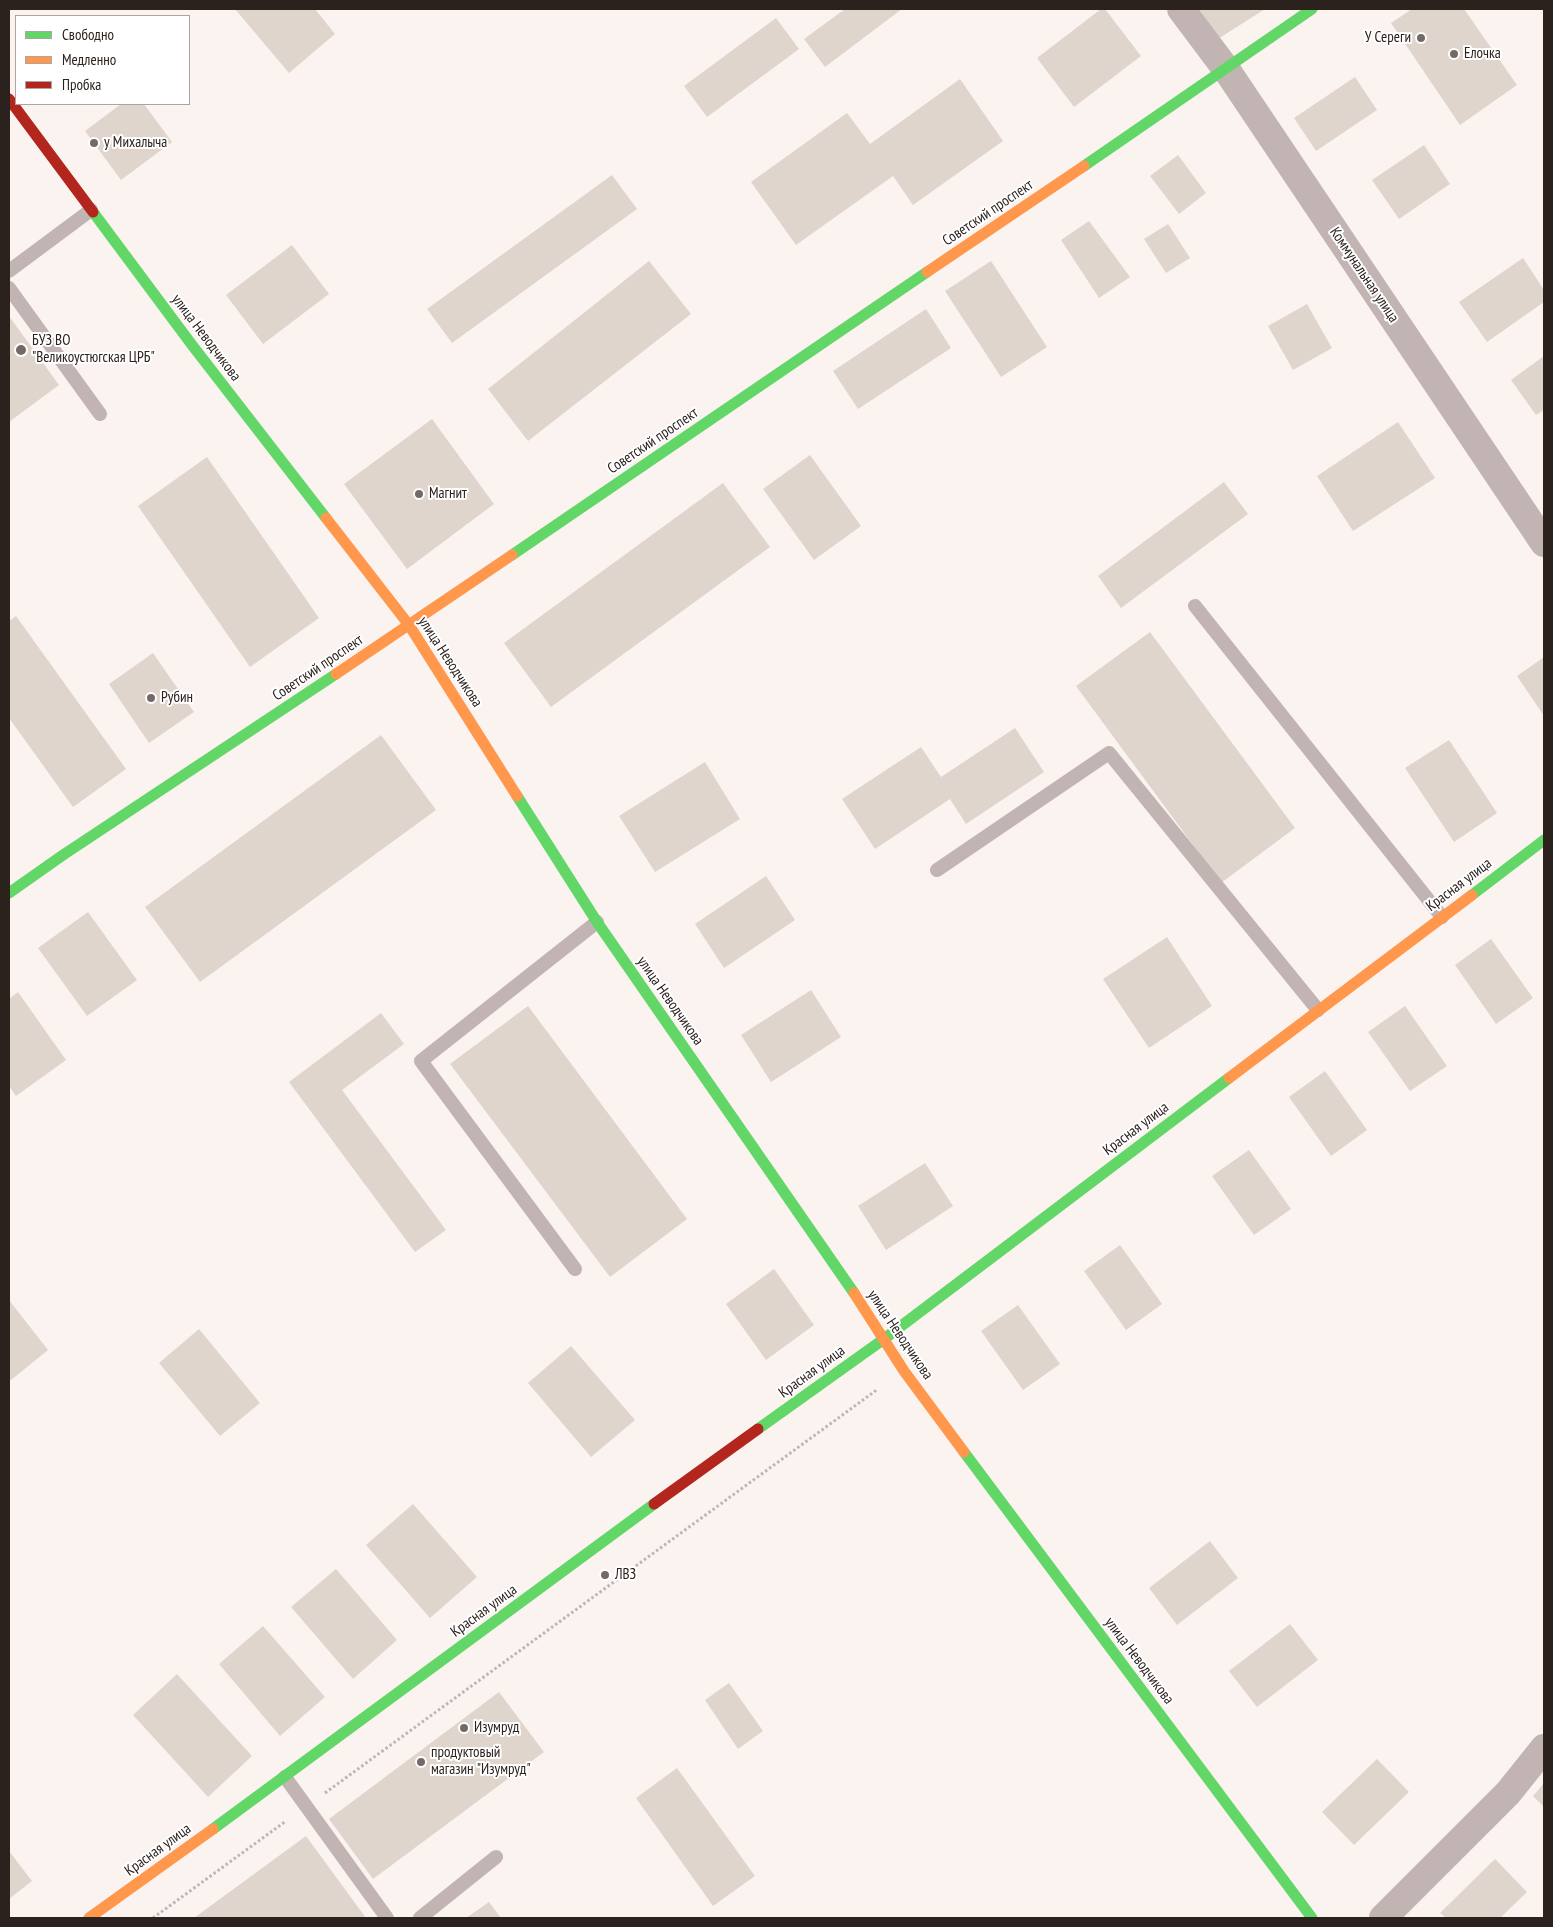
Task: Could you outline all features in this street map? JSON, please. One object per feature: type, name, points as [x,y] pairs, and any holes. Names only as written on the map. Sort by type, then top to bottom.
[{"type":"street","name":"Коммунальная улица","points":[[1182,9],[1226,69],[1544,542]]},
{"type":"street","name":"Советский проспект","points":[[9,893],[409,625],[1312,9]]},
{"type":"street","name":"улица Неводчикова","points":[[9,99],[192,346],[409,625],[597,922],[904,1370],[1312,1918]]},
{"type":"street","name":"Красная улица","points":[[89,1918],[285,1777],[695,1474],[884,1339],[1544,840]]},
{"type":"street","points":[[1383,1918],[1508,1793],[1544,1748]]},
{"type":"lane","points":[[9,272],[91,210]]},
{"type":"lane","points":[[9,288],[100,414]]},
{"type":"lane","points":[[1195,606],[1442,917]]},
{"type":"lane","points":[[937,870],[1109,753],[1318,1010]]},
{"type":"lane","points":[[575,1269],[421,1062],[597,922]]},
{"type":"lane","points":[[285,1777],[387,1918]]},
{"type":"lane","points":[[420,1918],[496,1857]]},
{"type":"path","points":[[153,1918],[904,1370]]},
{"type":"building","points":[[235,9],[315,9],[335,34],[289,73]]},
{"type":"building","points":[[845,9],[902,9],[825,67],[804,39]]},
{"type":"building","points":[[1101,9],[1105,9],[1141,56],[1074,107],[1037,58]]},
{"type":"building","points":[[1199,9],[1265,9],[1218,39]]},
{"type":"building","name":"Елочка","points":[[1412,9],[1464,9],[1517,85],[1460,125],[1391,23]]},
{"type":"building","points":[[776,18],[799,49],[707,117],[684,86]]},
{"type":"building","points":[[1355,77],[1377,110],[1316,151],[1294,118]]},
{"type":"building","points":[[960,79],[1003,141],[913,205],[893,176],[796,245],[751,182],[847,113],[870,144]]},
{"type":"building","points":[[120,105],[145,105],[172,142],[121,180],[85,131]]},
{"type":"building","points":[[1424,145],[1450,184],[1399,219],[1372,180]]},
{"type":"building","points":[[1178,155],[1206,193],[1179,214],[1150,176]]},
{"type":"building","points":[[612,175],[637,209],[452,343],[427,309]]},
{"type":"building","points":[[1089,221],[1130,277],[1099,298],[1061,240]]},
{"type":"building","points":[[1168,224],[1190,258],[1166,273],[1144,239]]},
{"type":"building","points":[[292,245],[329,294],[263,344],[226,295]]},
{"type":"building","points":[[1523,258],[1544,290],[1544,302],[1487,342],[1459,302]]},
{"type":"building","points":[[649,261],[691,314],[528,441],[488,389]]},
{"type":"building","points":[[991,261],[1047,347],[1001,377],[945,291]]},
{"type":"building","points":[[1307,304],[1332,348],[1293,370],[1268,326]]},
{"type":"building","points":[[926,309],[951,348],[858,409],[833,371]]},
{"type":"building","name":"БУЗ ВО \"Великоустюгская ЦРБ\"","points":[[9,316],[59,385],[9,422]]},
{"type":"building","points":[[1544,356],[1544,410],[1536,415],[1511,380]]},
{"type":"building","name":"Магнит","points":[[432,419],[494,504],[407,569],[344,484]]},
{"type":"building","points":[[1398,422],[1435,478],[1353,531],[1317,476]]},
{"type":"building","points":[[810,455],[861,526],[814,560],[763,489]]},
{"type":"building","points":[[207,457],[319,618],[250,667],[138,506]]},
{"type":"building","points":[[1224,482],[1248,514],[1121,608],[1098,576]]},
{"type":"building","points":[[723,483],[770,547],[551,707],[504,643]]},
{"type":"building","points":[[16,616],[126,769],[73,807],[9,718],[9,621]]},
{"type":"building","points":[[1150,632],[1295,828],[1221,883],[1076,686]]},
{"type":"building","name":"Рубин","points":[[153,653],[194,712],[149,743],[109,684]]},
{"type":"building","points":[[1544,657],[1544,716],[1517,676]]},
{"type":"building","points":[[1015,728],[1044,772],[966,824],[950,799],[875,849],[842,799],[921,747],[941,777]]},
{"type":"building","points":[[381,735],[436,810],[200,982],[145,907]]},
{"type":"building","points":[[1449,740],[1497,813],[1454,842],[1405,768]]},
{"type":"building","points":[[705,762],[740,819],[655,872],[619,816]]},
{"type":"building","points":[[766,876],[795,920],[724,968],[695,924]]},
{"type":"building","points":[[88,912],[137,980],[87,1016],[38,948]]},
{"type":"building","points":[[1167,937],[1212,1006],[1149,1048],[1103,979]]},
{"type":"building","points":[[1491,939],[1533,998],[1496,1024],[1455,965]]},
{"type":"building","points":[[811,990],[841,1037],[771,1082],[741,1035]]},
{"type":"building","points":[[18,992],[66,1060],[16,1096],[9,1086],[9,999]]},
{"type":"building","points":[[528,1006],[687,1219],[610,1277],[450,1064]]},
{"type":"building","points":[[1405,1006],[1447,1066],[1410,1091],[1368,1032]]},
{"type":"building","points":[[381,1013],[404,1044],[342,1090],[446,1230],[415,1252],[289,1082]]},
{"type":"building","points":[[1325,1071],[1367,1130],[1331,1156],[1289,1097]]},
{"type":"building","points":[[1249,1150],[1291,1209],[1254,1235],[1212,1176]]},
{"type":"building","points":[[925,1163],[953,1206],[886,1250],[858,1206]]},
{"type":"building","points":[[1120,1245],[1162,1304],[1126,1330],[1084,1271]]},
{"type":"building","points":[[774,1269],[814,1325],[766,1360],[726,1304]]},
{"type":"building","points":[[9,1300],[48,1350],[11,1380],[9,1377]]},
{"type":"building","points":[[1018,1305],[1060,1364],[1023,1390],[981,1331]]},
{"type":"building","points":[[199,1329],[260,1403],[220,1436],[159,1363]]},
{"type":"building","points":[[571,1346],[635,1420],[591,1457],[528,1383]]},
{"type":"building","points":[[413,1504],[477,1577],[430,1618],[366,1545]]},
{"type":"building","points":[[1210,1541],[1238,1578],[1177,1625],[1149,1588]]},
{"type":"building","points":[[336,1569],[397,1640],[353,1679],[291,1607]]},
{"type":"building","points":[[1290,1624],[1318,1660],[1257,1707],[1229,1671]]},
{"type":"building","points":[[263,1626],[325,1697],[280,1736],[219,1664]]},
{"type":"building","points":[[177,1674],[252,1756],[208,1797],[133,1715]]},
{"type":"building","points":[[729,1683],[763,1731],[738,1749],[705,1700]]},
{"type":"building","points":[[499,1692],[544,1752],[373,1879],[329,1819]]},
{"type":"building","points":[[1377,1759],[1409,1792],[1354,1845],[1322,1812]]},
{"type":"building","points":[[677,1768],[755,1876],[713,1906],[636,1798]]},
{"type":"building","points":[[1544,1783],[1544,1807],[1533,1796]]},
{"type":"building","points":[[306,1836],[366,1918],[194,1918]]},
{"type":"building","points":[[9,1851],[32,1881],[9,1899]]},
{"type":"building","points":[[1495,1859],[1527,1892],[1500,1918],[1446,1918],[1440,1913]]},
{"type":"building","points":[[489,1902],[501,1918],[466,1918]]},
{"type":"traffic: fast","points":[[1084,166],[1312,9]]},
{"type":"traffic: fast","points":[[93,212],[192,345],[326,518]]},
{"type":"traffic: fast","points":[[512,555],[927,272]]},
{"type":"traffic: fast","points":[[9,893],[63,855],[336,674]]},
{"type":"traffic: fast","points":[[517,796],[597,922],[854,1293]]},
{"type":"traffic: fast","points":[[1472,895],[1544,840]]},
{"type":"traffic: fast","points":[[758,1429],[884,1339],[1229,1078]]},
{"type":"traffic: fast","points":[[964,1452],[1312,1918]]},
{"type":"traffic: fast","points":[[213,1829],[654,1504]]},
{"type":"traffic: slow","points":[[927,272],[1084,166]]},
{"type":"traffic: slow","points":[[326,518],[409,625],[517,796]]},
{"type":"traffic: slow","points":[[336,674],[512,555]]},
{"type":"traffic: slow","points":[[1229,1078],[1472,895]]},
{"type":"traffic: slow","points":[[854,1293],[904,1371],[964,1452]]},
{"type":"traffic: slow","points":[[89,1918],[213,1829]]},
{"type":"traffic: jam","points":[[9,99],[93,212]]},
{"type":"traffic: jam","points":[[654,1504],[758,1429]]},
{"type":"place","name":"У Сереги","points":[[1421,38]]},
{"type":"place","name":"Елочка","points":[[1454,54]]},
{"type":"place","name":"у Михалыча","points":[[94,143]]},
{"type":"place","name":"БУЗ ВО \"Великоустюгская ЦРБ\"","points":[[21,350]]},
{"type":"place","name":"Магнит","points":[[419,494]]},
{"type":"place","name":"Рубин","points":[[151,698]]},
{"type":"place","name":"ЛВЗ","points":[[605,1575]]},
{"type":"place","name":"Изумруд","points":[[464,1728]]},
{"type":"place","name":"продуктовый магазин \"Изумруд\"","points":[[421,1762]]}]
